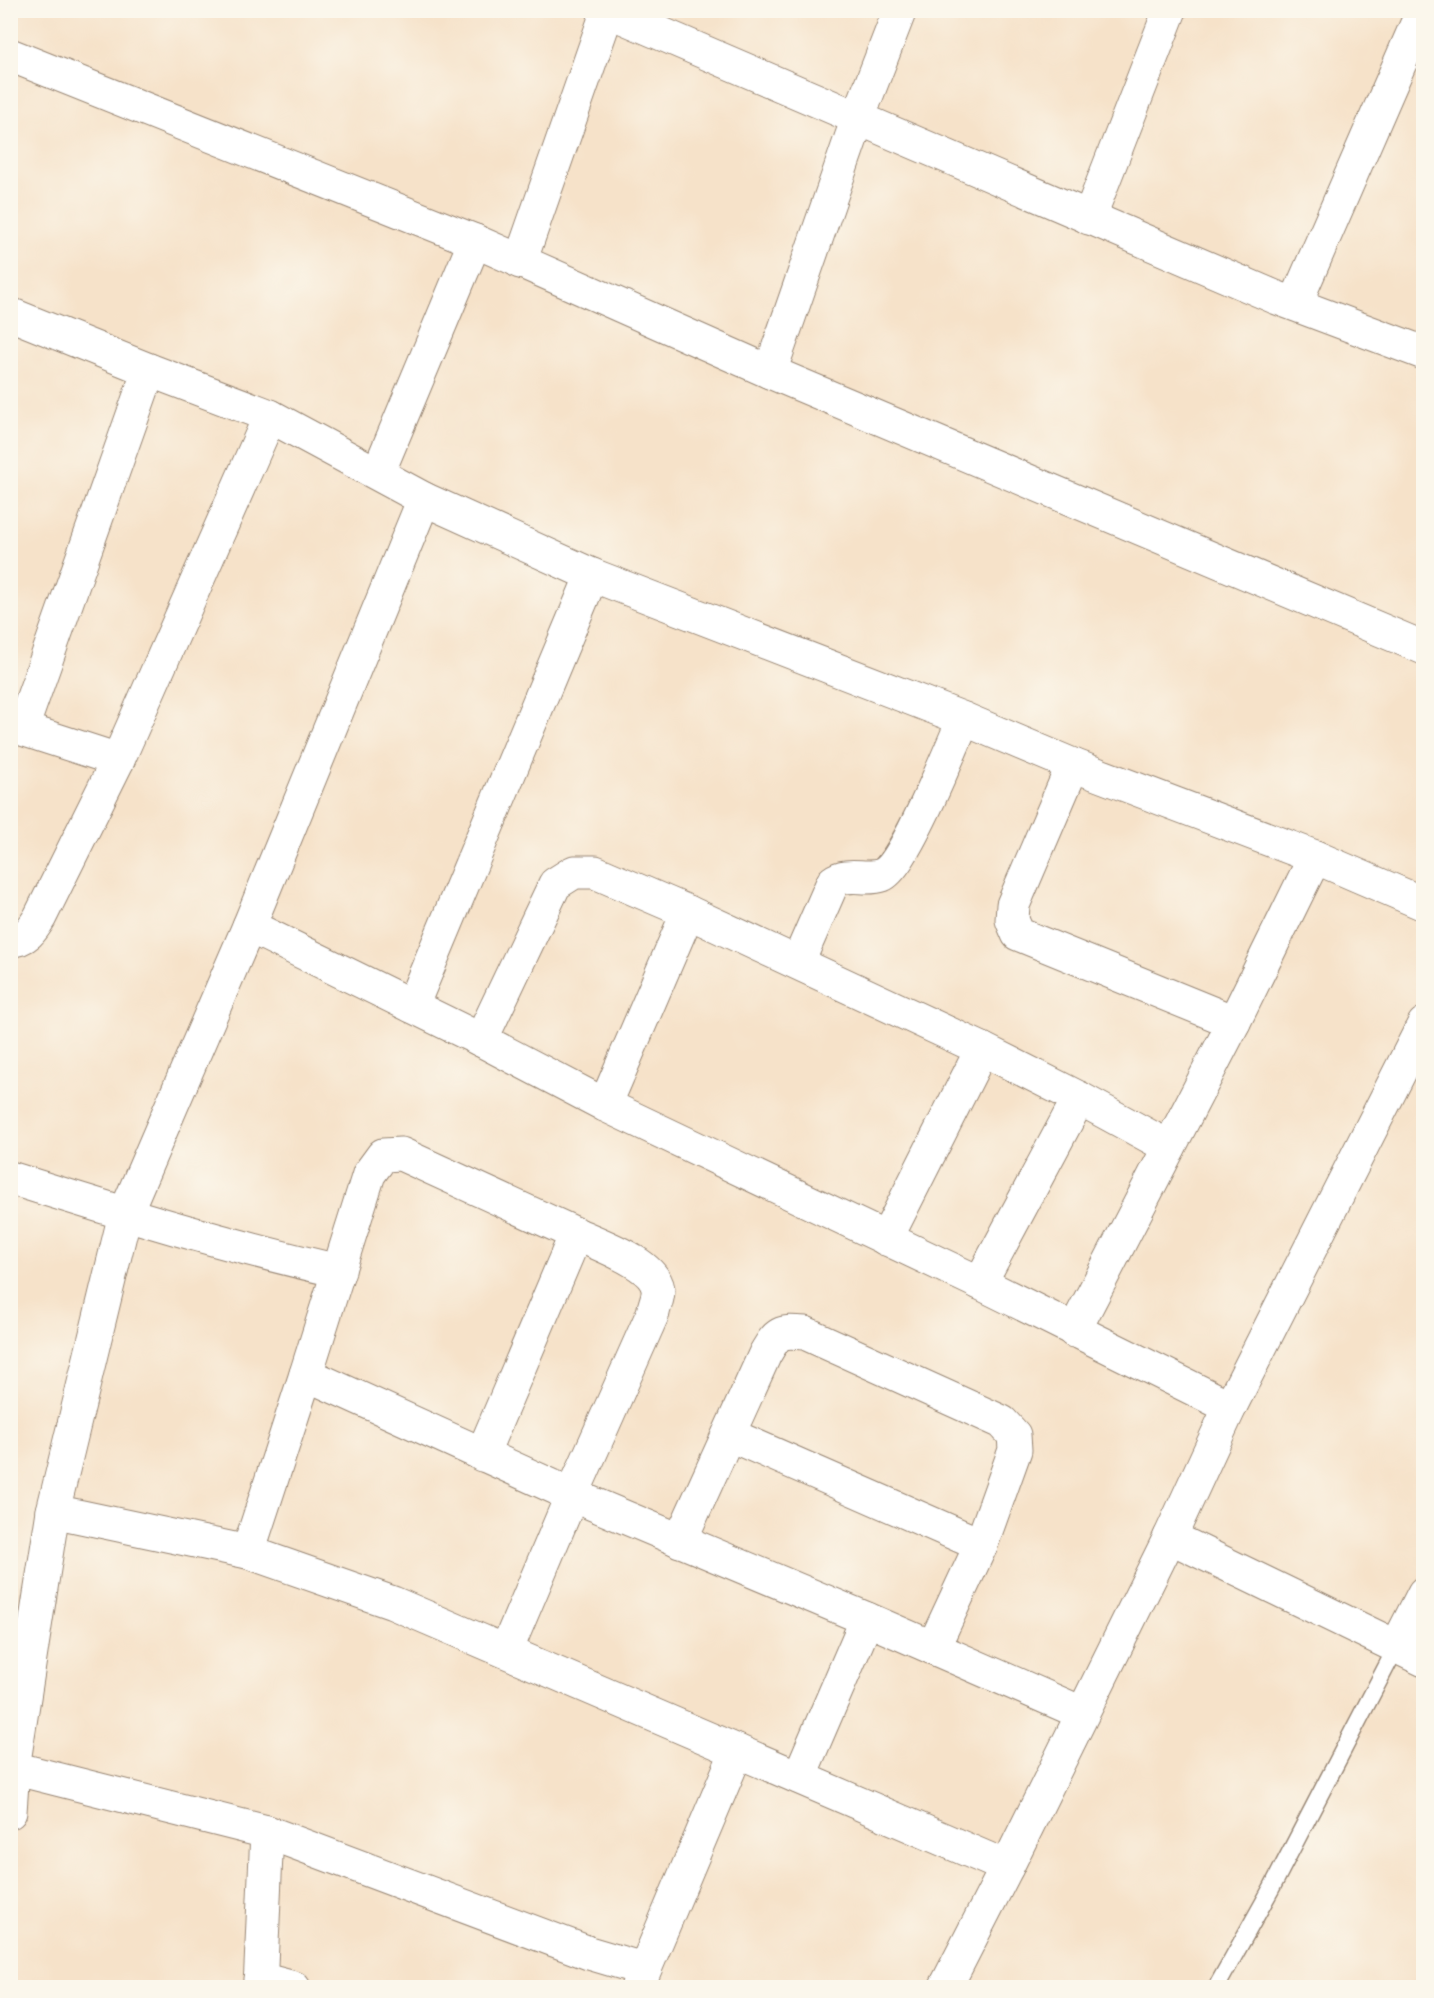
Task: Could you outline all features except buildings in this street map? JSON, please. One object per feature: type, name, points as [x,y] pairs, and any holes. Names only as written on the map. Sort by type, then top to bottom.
[{"type":"street","points":[[770,372],[858,118],[900,10]]},
{"type":"street","points":[[1089,218],[1170,10]]},
{"type":"street","points":[[1295,304],[1423,10]]},
{"type":"street","points":[[520,262],[607,11],[1295,304],[1424,352]]},
{"type":"street","points":[[10,55],[475,241],[770,372],[1424,648]]},
{"type":"street","points":[[378,473],[475,241]]},
{"type":"street","points":[[10,314],[270,416],[424,499],[592,575],[964,719],[1073,765],[1314,857],[1424,904]]},
{"type":"street","points":[[118,760],[16,726],[149,370]]},
{"type":"street","points":[[10,940],[17,940],[30,933],[40,917],[118,760],[270,416]]},
{"type":"street","points":[[10,1812],[13,1768],[53,1510],[125,1214],[249,926],[424,499]]},
{"type":"street","points":[[412,1006],[592,575]]},
{"type":"street","points":[[798,962],[833,882],[840,877],[882,875],[892,868],[905,848],[964,719]]},
{"type":"street","points":[[1073,765],[1013,905],[1012,920],[1018,934],[1234,1022]]},
{"type":"street","points":[[1074,1331],[1234,1022],[1314,857]]},
{"type":"street","points":[[481,1040],[555,884],[574,872],[595,872],[798,962],[982,1049],[1169,1147]]},
{"type":"street","points":[[605,1105],[688,912]]},
{"type":"street","points":[[249,926],[481,1040],[605,1105],[980,1283],[1230,1407]]},
{"type":"street","points":[[945,1988],[1170,1537],[1230,1407],[1424,1024]]},
{"type":"street","points":[[886,1239],[982,1049]]},
{"type":"street","points":[[980,1283],[1079,1098]]},
{"type":"street","points":[[248,1552],[369,1174],[383,1155],[401,1154],[637,1263],[651,1274],[658,1290],[653,1313],[506,1651]]},
{"type":"street","points":[[10,1178],[271,1256],[339,1271]]},
{"type":"street","points":[[482,1455],[576,1234]]},
{"type":"street","points":[[680,1541],[765,1354],[776,1336],[787,1332],[805,1334],[1002,1422],[1014,1435],[1014,1450],[981,1545],[933,1648]]},
{"type":"street","points":[[306,1374],[572,1495],[867,1619],[1082,1713]]},
{"type":"street","points":[[730,1435],[981,1545]]},
{"type":"street","points":[[53,1510],[248,1552],[393,1603],[1007,1867]]},
{"type":"street","points":[[1170,1537],[1410,1653],[1424,1593]]},
{"type":"street","points":[[799,1777],[867,1619]]},
{"type":"street","points":[[13,1768],[267,1832],[590,1953],[640,1978],[737,1751]]},
{"type":"street","points":[[267,1832],[260,1983],[294,1988]]},
{"type":"lane","points":[[1216,1988],[1271,1889],[1410,1653]]}]
